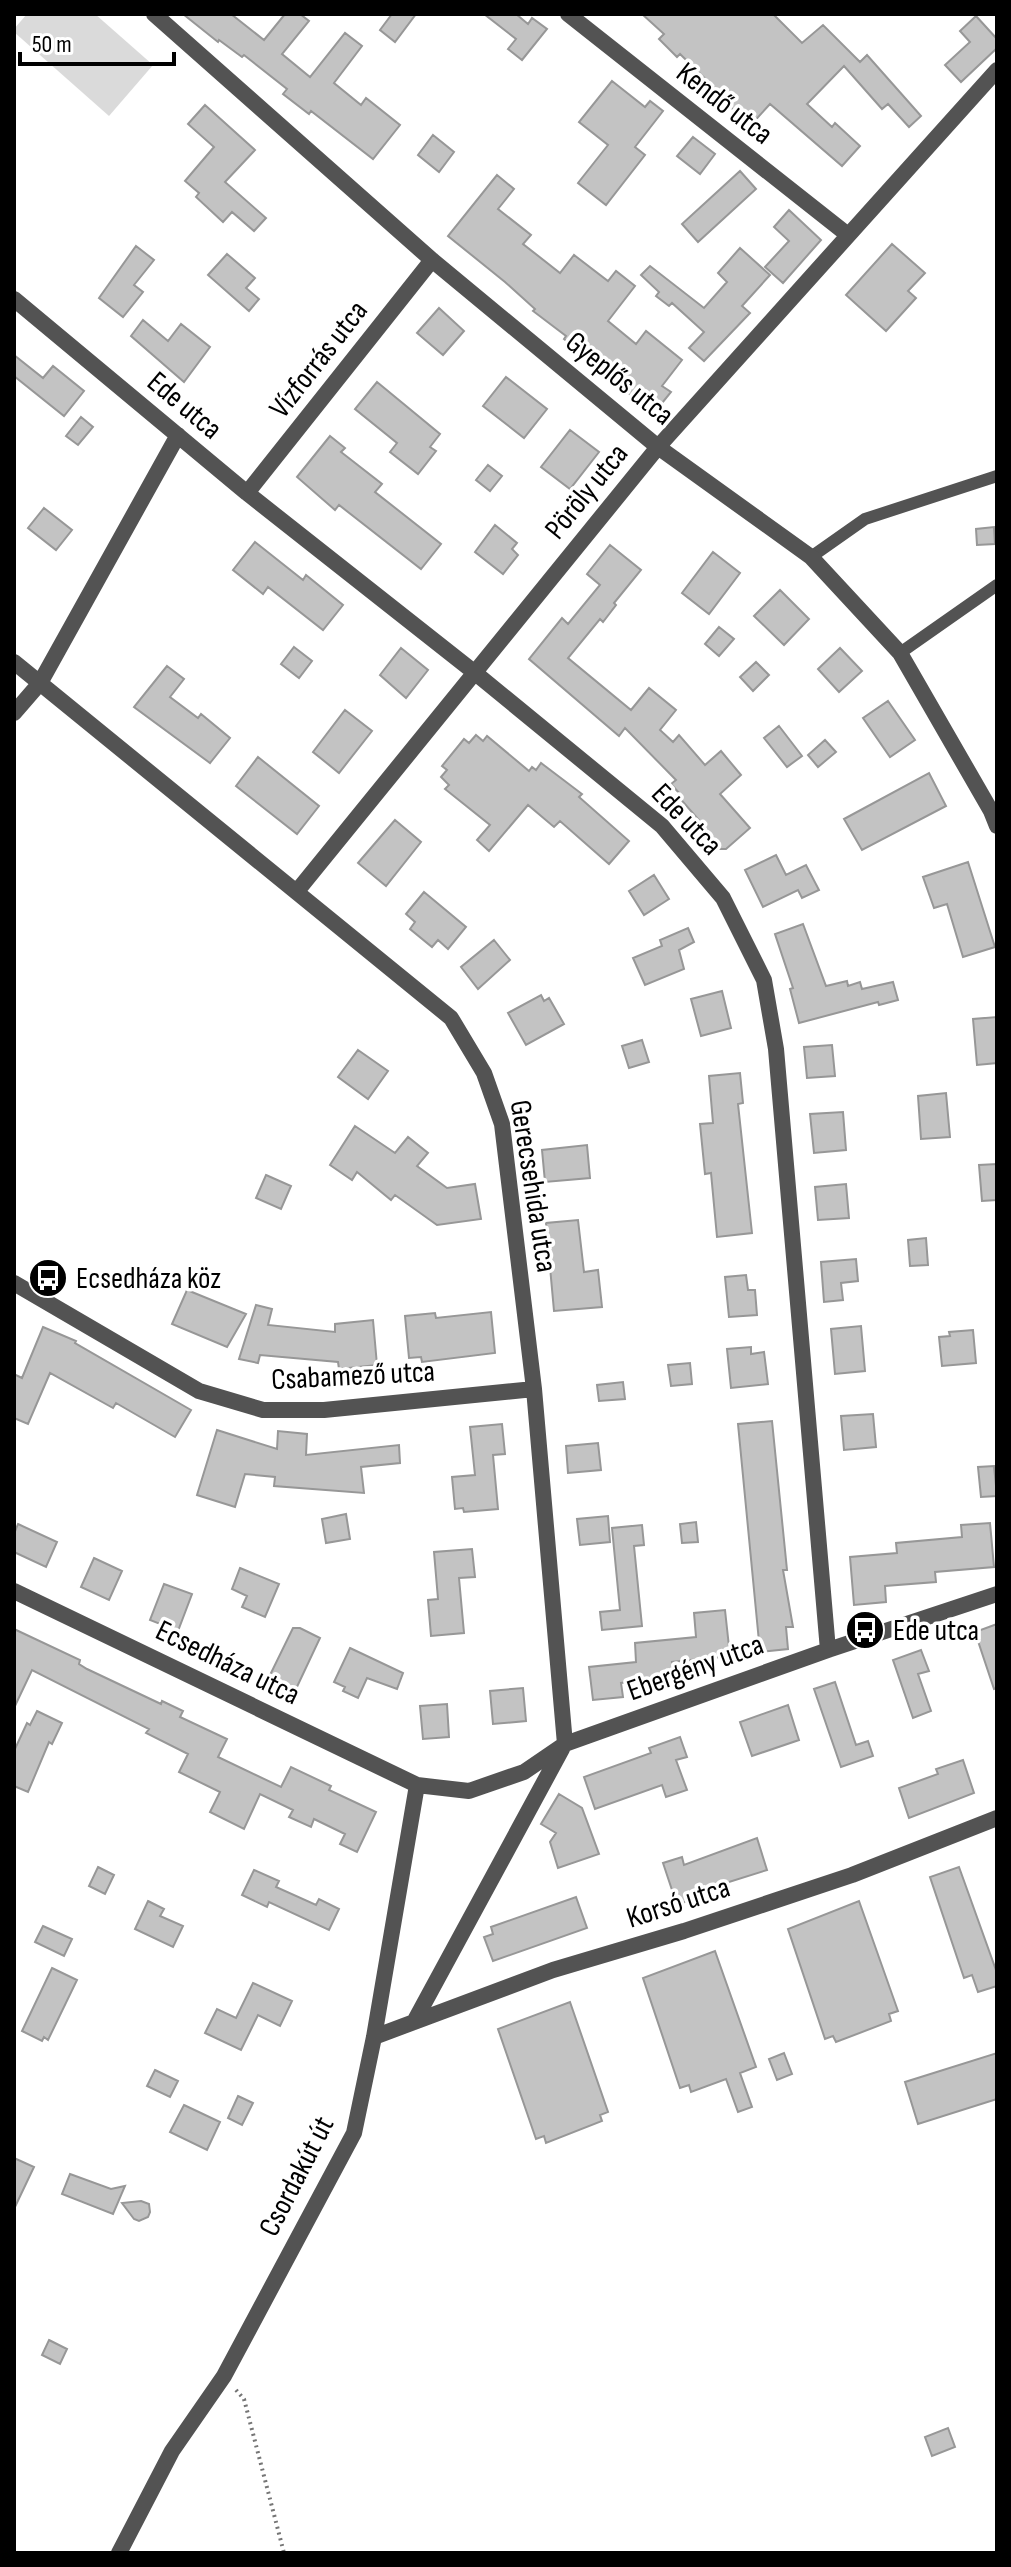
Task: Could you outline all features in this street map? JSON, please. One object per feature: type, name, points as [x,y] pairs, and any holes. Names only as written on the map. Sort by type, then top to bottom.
[{"type":"street","name":"Gyeplős utca","points":[[154,14],[432,260],[658,447],[811,557],[900,653],[997,826]]},
{"type":"street","name":"Kendő utca","points":[[568,14],[848,235]]},
{"type":"street","name":"Pöröly utca","points":[[298,890],[658,447],[997,70]]},
{"type":"street","name":"Vízforrás utca","points":[[247,493],[432,260]]},
{"type":"street","name":"Ede utca","points":[[14,299],[247,493],[474,672],[662,826],[723,898],[764,980],[776,1049],[828,1650]]},
{"type":"street","points":[[14,713],[40,683],[178,435]]},
{"type":"street","name":"Gerecsehida utca","points":[[14,662],[298,890],[451,1018],[484,1073],[502,1124],[534,1389],[565,1744]]},
{"type":"street","name":"Csabamező utca","points":[[14,1283],[199,1391],[263,1410],[324,1410],[534,1389]]},
{"type":"street","name":"Ecsedháza utca","points":[[14,1591],[417,1785]]},
{"type":"street","name":"Ebergény utca","points":[[417,1785],[469,1791],[524,1772],[565,1744],[828,1650],[997,1594]]},
{"type":"street","points":[[414,2022],[565,1744]]},
{"type":"street","name":"Csordakút út","points":[[119,2553],[172,2451],[224,2376],[354,2133],[374,2037],[417,1785]]},
{"type":"street","name":"Korsó utca","points":[[374,2037],[553,1970],[684,1931],[852,1875],[997,1818]]},
{"type":"lane","points":[[811,557],[865,519],[997,476]]},
{"type":"lane","points":[[900,653],[997,585]]},
{"type":"path","points":[[224,2376],[244,2399],[284,2553]]},
{"type":"shaded area","points":[[27,14],[95,14],[153,65],[109,116],[14,32]]},
{"type":"building","points":[[183,14],[231,14],[264,40],[285,14],[300,14],[309,21],[282,54],[310,77],[345,33],[362,46],[334,83],[361,105],[366,98],[400,125],[373,159],[311,111],[309,114],[283,94],[287,89],[244,55],[242,57],[218,42]]},
{"type":"building","points":[[392,14],[416,14],[395,42],[380,30]]},
{"type":"building","points":[[484,14],[516,14],[528,24],[532,18],[547,29],[522,60],[508,49],[516,39]]},
{"type":"building","points":[[642,14],[773,14],[802,43],[823,25],[860,62],[867,55],[921,116],[909,127],[888,104],[882,109],[844,66],[807,104],[832,127],[835,123],[860,146],[842,166],[770,104],[751,125],[680,54],[677,57],[659,39],[664,34]]},
{"type":"building","points":[[976,16],[997,39],[997,48],[961,82],[945,65],[970,42],[960,31]]},
{"type":"building","points":[[612,81],[645,107],[650,101],[663,111],[635,147],[645,155],[606,205],[578,183],[608,145],[579,122]]},
{"type":"building","points":[[205,105],[255,150],[225,182],[266,218],[254,231],[232,212],[223,222],[196,197],[199,193],[185,181],[214,147],[188,124]]},
{"type":"building","points":[[433,135],[454,152],[439,172],[418,155]]},
{"type":"building","points":[[693,137],[715,154],[700,174],[677,156]]},
{"type":"building","points":[[740,171],[756,189],[698,242],[682,224]]},
{"type":"building","points":[[497,175],[514,189],[498,209],[531,235],[523,244],[560,273],[574,255],[608,281],[616,271],[635,286],[608,321],[636,344],[646,331],[682,360],[662,386],[671,392],[654,413],[564,339],[566,336],[448,236]]},
{"type":"building","points":[[789,210],[821,240],[783,283],[765,267],[789,241],[774,227]]},
{"type":"building","points":[[892,244],[925,273],[908,291],[916,298],[886,331],[846,295]]},
{"type":"building","points":[[136,246],[154,260],[134,285],[143,292],[123,317],[99,298]]},
{"type":"building","points":[[740,248],[770,275],[742,306],[750,313],[704,361],[689,348],[704,332],[672,303],[669,306],[656,296],[659,292],[641,275],[650,266],[704,308],[727,282],[718,273]]},
{"type":"building","points":[[227,254],[255,278],[246,288],[259,299],[249,311],[208,275]]},
{"type":"building","points":[[439,308],[464,331],[443,355],[417,333]]},
{"type":"building","points":[[143,320],[168,341],[181,324],[210,347],[184,382],[131,336]]},
{"type":"building","points":[[14,355],[43,378],[53,366],[84,391],[64,416],[14,376]]},
{"type":"building","points":[[506,377],[547,409],[524,438],[483,406]]},
{"type":"building","points":[[377,382],[440,434],[430,447],[436,451],[418,474],[390,452],[397,443],[355,409]]},
{"type":"building","points":[[81,417],[93,427],[78,445],[66,436]]},
{"type":"building","points":[[570,430],[599,452],[570,489],[541,467]]},
{"type":"building","points":[[330,436],[345,448],[341,452],[382,484],[375,492],[441,544],[421,569],[339,505],[335,510],[297,477]]},
{"type":"building","points":[[488,465],[502,476],[490,491],[476,480]]},
{"type":"building","points":[[44,508],[72,530],[56,550],[28,528]]},
{"type":"building","points":[[495,525],[517,543],[512,549],[518,555],[503,574],[475,552]]},
{"type":"building","points":[[994,527],[995,544],[977,545],[976,529]]},
{"type":"building","points":[[255,542],[303,580],[306,575],[343,605],[323,630],[268,587],[263,594],[233,570]]},
{"type":"building","points":[[610,545],[641,570],[603,622],[600,619],[568,658],[631,710],[649,688],[676,710],[660,730],[673,742],[679,735],[705,765],[721,751],[741,775],[720,794],[750,828],[726,849],[719,849],[703,830],[705,827],[677,795],[680,794],[671,784],[676,780],[625,728],[619,736],[529,659],[562,618],[568,624],[600,585],[587,574]]},
{"type":"building","points":[[713,552],[740,573],[709,614],[682,593]]},
{"type":"building","points":[[780,590],[809,619],[784,645],[754,616]]},
{"type":"building","points":[[719,627],[734,639],[719,656],[705,644]]},
{"type":"building","points":[[294,647],[312,661],[299,678],[281,664]]},
{"type":"building","points":[[401,648],[428,670],[406,698],[380,675]]},
{"type":"building","points":[[840,648],[862,671],[839,692],[818,669]]},
{"type":"building","points":[[756,662],[769,675],[753,691],[740,677]]},
{"type":"building","points":[[167,666],[184,679],[170,697],[198,718],[201,714],[230,738],[210,763],[134,707]]},
{"type":"building","points":[[888,701],[915,740],[890,757],[863,718]]},
{"type":"building","points":[[345,710],[372,731],[339,773],[313,752]]},
{"type":"building","points":[[779,726],[802,756],[787,767],[764,738]]},
{"type":"building","points":[[476,735],[483,741],[487,736],[529,771],[532,767],[536,770],[541,763],[582,794],[579,797],[629,841],[609,864],[560,821],[554,827],[528,805],[489,851],[477,840],[490,825],[445,789],[449,785],[441,777],[447,770],[442,766],[464,739],[469,743]]},
{"type":"building","points":[[825,740],[836,752],[818,767],[808,755]]},
{"type":"building","points":[[258,757],[319,806],[297,834],[236,786]]},
{"type":"building","points":[[929,773],[946,806],[862,850],[844,819]]},
{"type":"building","points":[[395,820],[421,842],[386,886],[358,863]]},
{"type":"building","points":[[776,855],[786,875],[806,865],[819,890],[802,898],[798,890],[763,907],[745,870]]},
{"type":"building","points":[[968,862],[995,947],[963,957],[947,904],[934,908],[923,877]]},
{"type":"building","points":[[654,875],[669,899],[644,915],[629,891]]},
{"type":"building","points":[[424,892],[466,927],[448,949],[438,940],[432,947],[410,929],[415,922],[406,914]]},
{"type":"building","points":[[803,924],[826,986],[847,981],[848,986],[860,982],[862,989],[893,982],[898,1000],[879,1005],[878,1002],[799,1023],[790,989],[793,988],[775,934]]},
{"type":"building","points":[[688,928],[694,942],[679,950],[684,969],[645,985],[633,958],[662,946],[660,940]]},
{"type":"building","points":[[494,940],[510,960],[478,989],[461,967]]},
{"type":"building","points":[[722,991],[731,1028],[701,1036],[691,999]]},
{"type":"building","points":[[541,995],[544,1001],[549,998],[564,1024],[526,1045],[508,1013]]},
{"type":"building","points":[[997,1017],[997,1063],[977,1065],[973,1019]]},
{"type":"building","points":[[642,1040],[649,1062],[629,1068],[622,1046]]},
{"type":"building","points":[[832,1045],[835,1076],[807,1078],[804,1047]]},
{"type":"building","points":[[358,1050],[388,1071],[368,1099],[338,1077]]},
{"type":"building","points":[[740,1073],[743,1103],[738,1104],[752,1233],[717,1237],[711,1173],[705,1174],[700,1124],[713,1123],[709,1076]]},
{"type":"building","points":[[946,1093],[950,1137],[921,1139],[918,1096]]},
{"type":"building","points":[[843,1112],[846,1150],[814,1153],[810,1114]]},
{"type":"building","points":[[355,1126],[395,1153],[408,1137],[428,1153],[417,1166],[447,1188],[475,1184],[481,1219],[437,1225],[395,1195],[391,1200],[357,1172],[352,1180],[330,1165]]},
{"type":"building","points":[[587,1145],[590,1178],[545,1182],[542,1150]]},
{"type":"building","points":[[997,1164],[997,1200],[982,1201],[979,1165]]},
{"type":"building","points":[[266,1175],[291,1186],[281,1209],[256,1198]]},
{"type":"building","points":[[846,1184],[849,1218],[818,1220],[815,1187]]},
{"type":"building","points":[[578,1220],[584,1272],[598,1270],[602,1307],[554,1311],[546,1223]]},
{"type":"building","points":[[926,1238],[928,1265],[910,1266],[908,1240]]},
{"type":"building","points":[[856,1259],[858,1281],[841,1283],[843,1300],[824,1302],[821,1262]]},
{"type":"building","points":[[746,1275],[748,1290],[755,1290],[757,1315],[729,1317],[725,1277]]},
{"type":"building","points":[[187,1290],[246,1314],[227,1347],[172,1324]]},
{"type":"building","points":[[256,1305],[272,1309],[268,1325],[335,1332],[335,1324],[373,1320],[377,1365],[339,1369],[338,1362],[260,1355],[258,1363],[239,1359]]},
{"type":"building","points":[[491,1312],[495,1353],[422,1362],[421,1357],[409,1358],[405,1316],[435,1313],[436,1318]]},
{"type":"building","points":[[861,1326],[865,1371],[835,1374],[831,1329]]},
{"type":"building","points":[[43,1327],[76,1341],[191,1410],[175,1437],[116,1403],[113,1408],[50,1373],[28,1424],[14,1418],[14,1374],[22,1378]]},
{"type":"building","points":[[973,1330],[976,1363],[942,1366],[939,1337],[950,1336],[949,1332]]},
{"type":"building","points":[[751,1347],[751,1354],[764,1352],[768,1384],[731,1388],[727,1349]]},
{"type":"building","points":[[690,1363],[692,1384],[671,1386],[668,1365]]},
{"type":"building","points":[[623,1382],[625,1399],[599,1401],[597,1385]]},
{"type":"building","points":[[873,1414],[876,1447],[844,1450],[841,1416]]},
{"type":"building","points":[[772,1421],[787,1570],[783,1570],[793,1627],[786,1627],[788,1649],[760,1652],[738,1424]]},
{"type":"building","points":[[502,1424],[505,1454],[493,1455],[498,1509],[464,1512],[463,1508],[455,1509],[452,1477],[475,1475],[470,1427]]},
{"type":"building","points":[[217,1430],[277,1449],[278,1431],[307,1434],[306,1455],[399,1445],[400,1463],[361,1467],[364,1493],[274,1486],[275,1477],[245,1474],[235,1507],[197,1495]]},
{"type":"building","points":[[598,1443],[601,1470],[568,1473],[566,1446]]},
{"type":"building","points":[[994,1466],[997,1496],[981,1497],[978,1467]]},
{"type":"building","points":[[346,1514],[350,1539],[326,1543],[322,1519]]},
{"type":"building","points":[[608,1516],[610,1542],[580,1545],[577,1519]]},
{"type":"building","points":[[696,1522],[698,1542],[682,1543],[680,1524]]},
{"type":"building","points":[[990,1523],[994,1567],[935,1572],[936,1582],[885,1586],[886,1602],[854,1605],[850,1557],[897,1553],[896,1543],[962,1537],[961,1525]]},
{"type":"building","points":[[18,1524],[57,1542],[46,1567],[14,1552],[14,1534]]},
{"type":"building","points":[[642,1525],[644,1545],[634,1546],[642,1626],[602,1630],[600,1612],[620,1610],[612,1528]]},
{"type":"building","points":[[472,1549],[475,1577],[459,1578],[464,1633],[431,1636],[428,1600],[438,1599],[434,1552]]},
{"type":"building","points":[[94,1558],[122,1571],[109,1600],[81,1587]]},
{"type":"building","points":[[240,1568],[279,1584],[265,1617],[242,1607],[247,1596],[232,1589]]},
{"type":"building","points":[[164,1584],[192,1594],[178,1631],[150,1620]]},
{"type":"building","points":[[725,1610],[730,1656],[672,1662],[674,1677],[621,1683],[623,1697],[593,1700],[589,1667],[636,1662],[635,1643],[696,1637],[694,1613]]},
{"type":"building","points":[[997,1624],[997,1688],[994,1689],[975,1632]]},
{"type":"building","points":[[293,1628],[300,1628],[320,1638],[295,1691],[269,1677]]},
{"type":"building","points":[[14,1629],[80,1660],[79,1664],[87,1669],[161,1704],[162,1701],[183,1711],[180,1717],[227,1739],[218,1757],[281,1787],[291,1767],[331,1786],[329,1790],[376,1812],[357,1852],[340,1844],[345,1834],[314,1819],[311,1827],[289,1817],[293,1810],[260,1794],[244,1829],[210,1812],[220,1792],[179,1772],[188,1754],[146,1733],[149,1729],[32,1670],[14,1708]]},
{"type":"building","points":[[350,1648],[403,1673],[397,1689],[367,1678],[358,1698],[343,1691],[345,1687],[334,1682]]},
{"type":"building","points":[[921,1650],[929,1671],[918,1674],[931,1711],[913,1718],[893,1660]]},
{"type":"building","points":[[835,1682],[856,1745],[868,1741],[873,1756],[841,1767],[814,1689]]},
{"type":"building","points":[[523,1688],[526,1721],[493,1724],[490,1691]]},
{"type":"building","points":[[447,1704],[449,1737],[423,1739],[420,1706]]},
{"type":"building","points":[[788,1705],[799,1740],[752,1756],[740,1722]]},
{"type":"building","points":[[37,1711],[62,1723],[52,1744],[49,1742],[28,1792],[14,1786],[14,1751],[27,1723],[30,1725]]},
{"type":"building","points":[[680,1737],[687,1757],[676,1760],[687,1790],[666,1797],[662,1785],[595,1809],[584,1777],[651,1753],[649,1748]]},
{"type":"building","points":[[963,1760],[974,1793],[909,1818],[899,1788],[938,1774],[936,1769]]},
{"type":"building","points":[[559,1794],[582,1808],[599,1854],[558,1868],[550,1842],[556,1833],[541,1824]]},
{"type":"building","points":[[757,1838],[767,1870],[694,1893],[696,1898],[677,1905],[663,1863],[682,1857],[684,1865]]},
{"type":"building","points":[[98,1867],[114,1875],[105,1894],[89,1886]]},
{"type":"building","points":[[959,1867],[997,1973],[997,1986],[978,1992],[972,1975],[964,1978],[930,1877]]},
{"type":"building","points":[[254,1870],[279,1881],[276,1887],[316,1905],[319,1899],[339,1909],[329,1930],[269,1902],[267,1907],[242,1895]]},
{"type":"building","points":[[576,1897],[587,1928],[493,1961],[484,1937],[493,1934],[491,1927]]},
{"type":"building","points":[[148,1901],[164,1909],[160,1916],[183,1926],[173,1947],[135,1929]]},
{"type":"building","points":[[859,1901],[898,2011],[889,2014],[891,2021],[836,2042],[833,2036],[825,2039],[788,1929]]},
{"type":"building","points":[[43,1926],[72,1939],[64,1956],[35,1942]]},
{"type":"building","points":[[715,1951],[756,2067],[740,2073],[752,2107],[738,2112],[726,2079],[691,2092],[689,2085],[680,2088],[643,1978]]},
{"type":"building","points":[[52,1968],[77,1980],[48,2040],[44,2037],[42,2041],[22,2031]]},
{"type":"building","points":[[253,1983],[292,2001],[280,2026],[258,2015],[241,2050],[205,2033],[217,2009],[236,2018]]},
{"type":"building","points":[[570,2002],[608,2112],[600,2115],[602,2121],[546,2143],[544,2136],[536,2139],[498,2029]]},
{"type":"building","points":[[784,2053],[792,2074],[777,2080],[769,2059]]},
{"type":"building","points":[[997,2053],[997,2099],[918,2124],[905,2082]]},
{"type":"building","points":[[155,2070],[178,2081],[170,2097],[147,2086]]},
{"type":"building","points":[[238,2096],[253,2103],[242,2125],[228,2118]]},
{"type":"building","points":[[184,2105],[220,2122],[207,2150],[170,2132]]},
{"type":"building","points":[[14,2158],[34,2167],[14,2209]]},
{"type":"building","points":[[70,2174],[111,2189],[125,2186],[113,2214],[62,2194]]},
{"type":"building","points":[[141,2201],[149,2204],[150,2212],[148,2217],[139,2221],[122,2203]]},
{"type":"building","points":[[49,2340],[67,2349],[60,2364],[42,2355]]},
{"type":"building","points":[[948,2428],[955,2447],[932,2456],[925,2437]]},
{"type":"place","name":"Ecsedháza köz","points":[[48,1278]]},
{"type":"place","name":"Ede utca","points":[[865,1630]]}]
